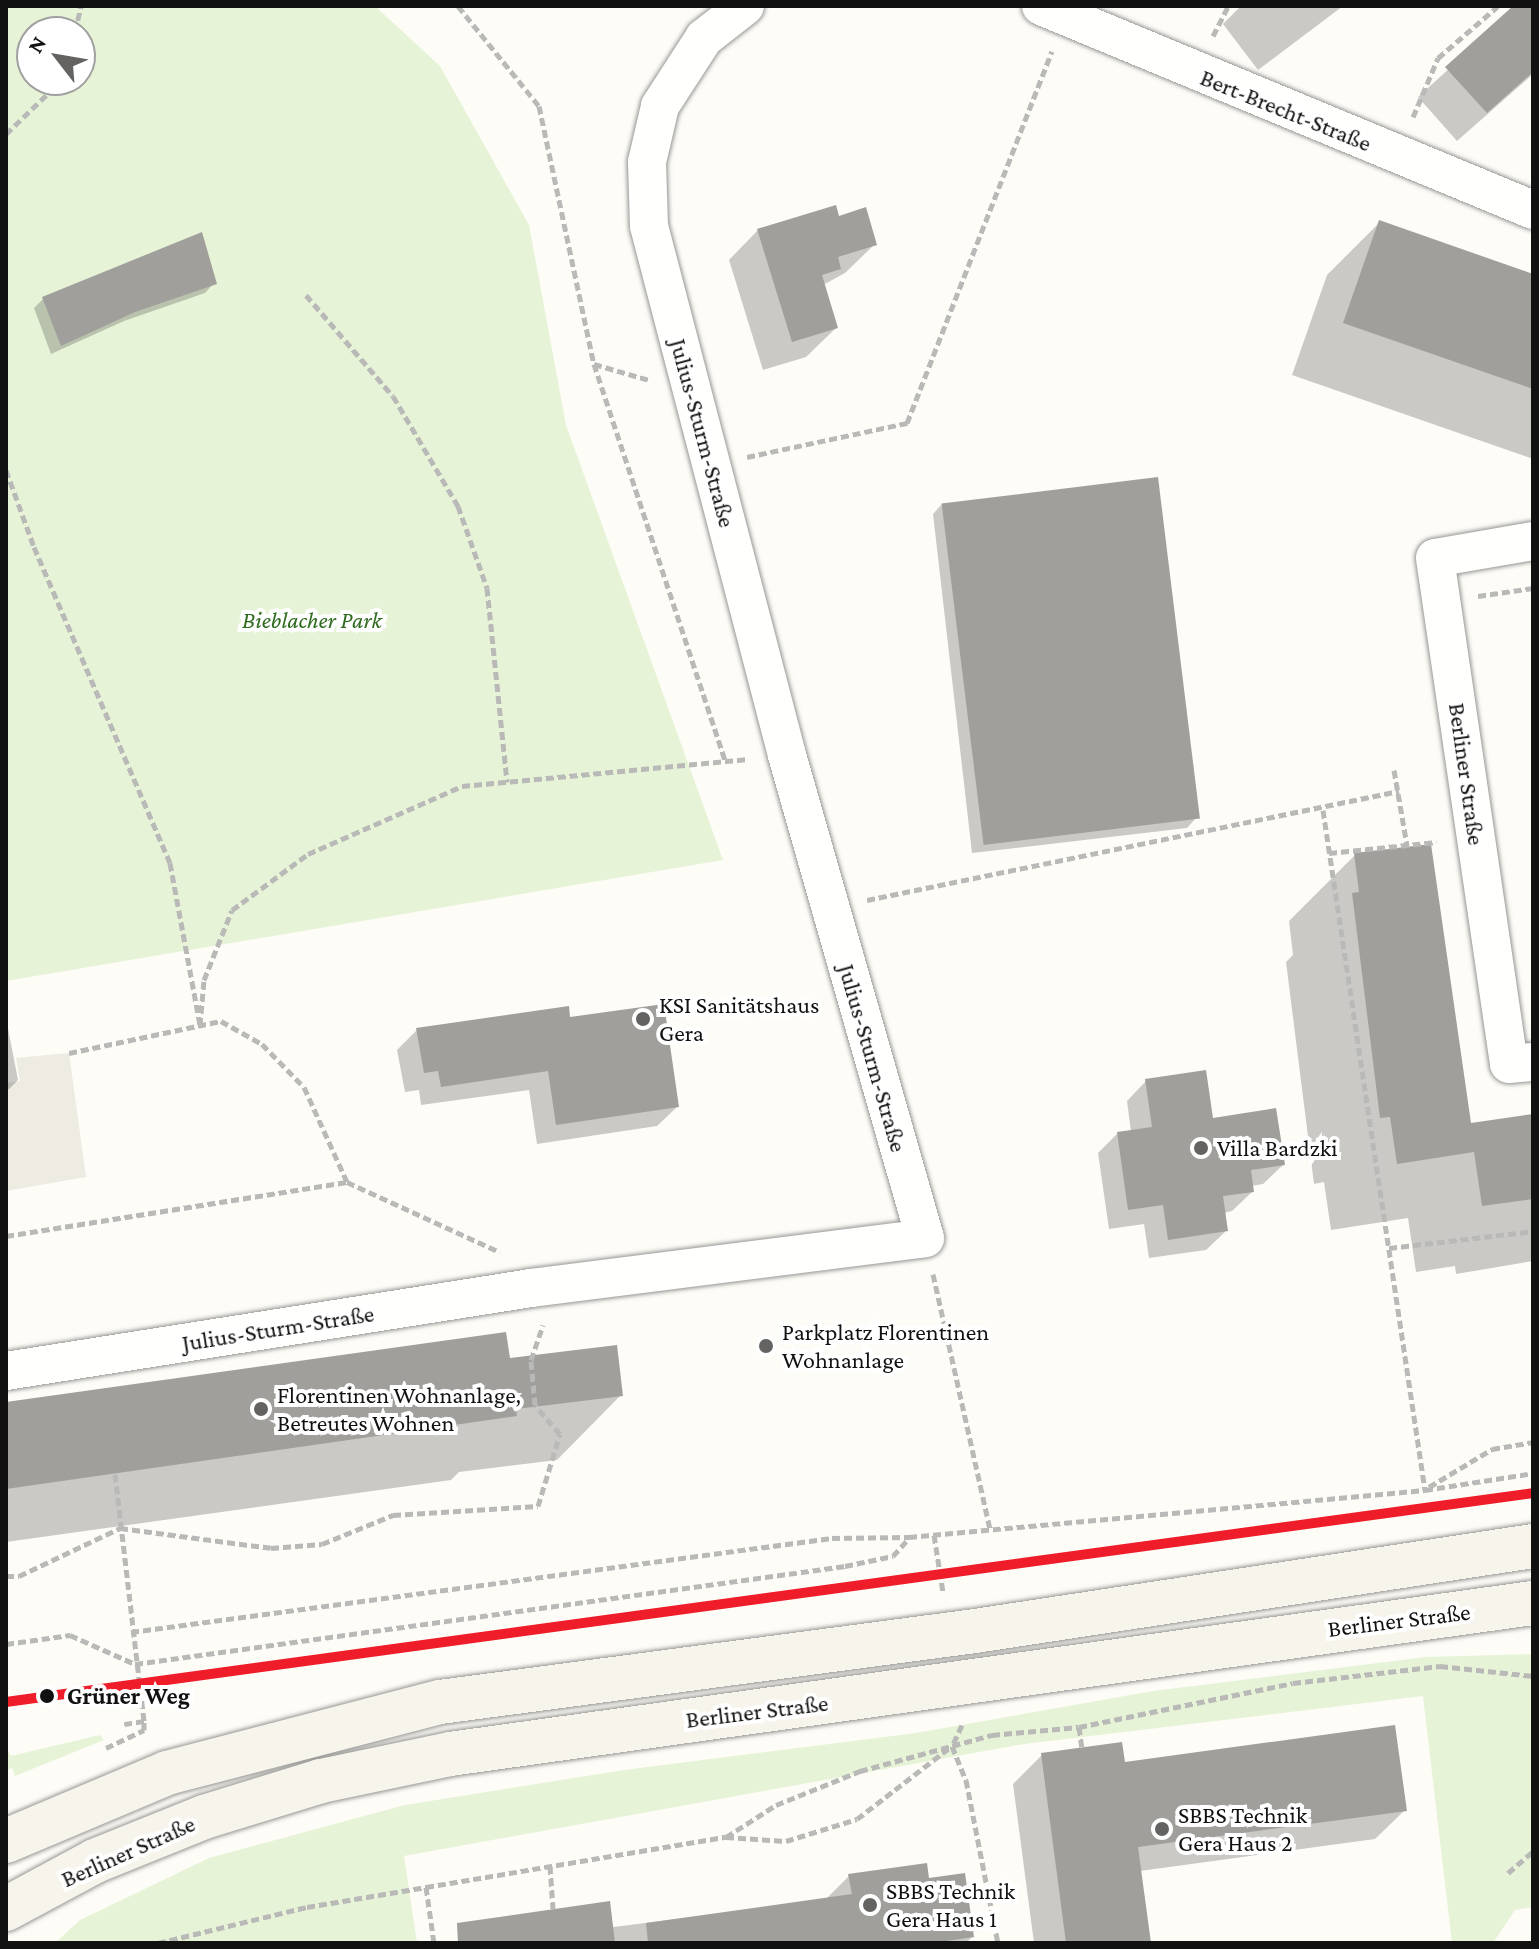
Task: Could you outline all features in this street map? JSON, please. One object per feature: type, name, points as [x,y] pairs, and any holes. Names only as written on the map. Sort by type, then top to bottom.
[{"type":"main road","points":[[6,1841],[167,1773],[440,1702],[975,1631],[1533,1546]]},
{"type":"main road","name":"Berliner Straße","points":[[6,1909],[95,1861],[204,1817],[321,1781],[450,1754],[1533,1603]]},
{"type":"street","name":"Julius-Sturm-Straße","points":[[6,1371],[531,1288],[925,1238],[787,755],[649,226],[647,162],[660,106],[704,38],[745,6]]},
{"type":"street","name":"Bert-Brecht-Straße","points":[[1053,11],[1533,210]]},
{"type":"street","name":"Berliner Straße","points":[[1533,541],[1435,558],[1509,1064],[1533,1062]]},
{"type":"path","points":[[458,6],[539,106],[594,364],[725,761]]},
{"type":"path","points":[[1394,154],[1438,58],[1498,6]]},
{"type":"path","points":[[711,464],[907,423],[1053,11]]},
{"type":"path","points":[[6,134],[45,96]]},
{"type":"path","points":[[306,295],[393,396],[458,506],[487,588],[507,782]]},
{"type":"path","points":[[594,364],[692,393]]},
{"type":"path","points":[[6,470],[34,547],[170,863],[200,1025]]},
{"type":"path","points":[[1442,601],[1533,588]]},
{"type":"path","points":[[200,1025],[204,980],[232,910],[308,854],[462,786],[787,755]]},
{"type":"path","points":[[1329,853],[1407,845],[1394,770]]},
{"type":"path","points":[[831,907],[1323,810],[1399,791]]},
{"type":"path","points":[[1323,810],[1425,1490]]},
{"type":"path","points":[[69,1053],[221,1021],[262,1044],[304,1087],[347,1182]]},
{"type":"path","points":[[6,1236],[347,1182],[495,1246],[531,1288],[545,1328],[531,1360],[535,1405],[560,1434],[538,1506],[393,1515],[322,1544],[271,1548],[120,1528],[19,1576],[6,1576]]},
{"type":"path","points":[[1389,1248],[1533,1231]]},
{"type":"path","points":[[925,1238],[990,1530]]},
{"type":"path","points":[[1425,1490],[1492,1449],[1533,1442]]},
{"type":"path","points":[[131,1632],[832,1538],[909,1537],[1425,1490],[1533,1473]]},
{"type":"path","points":[[91,1755],[144,1730],[115,1474]]},
{"type":"path","points":[[6,1644],[70,1635],[135,1664],[845,1566],[893,1556],[909,1537]]},
{"type":"path","points":[[726,1837],[776,1805],[860,1771],[992,1735],[1079,1727],[1293,1683],[1440,1666],[1533,1676]]},
{"type":"path","points":[[124,1724],[144,1721]]},
{"type":"path","points":[[1079,1727],[1082,1748]]},
{"type":"path","points":[[158,1943],[307,1907],[726,1837],[786,1841],[857,1819],[952,1746]]},
{"type":"path","points":[[966,1780],[998,1943]]},
{"type":"path","points":[[1508,1873],[1533,1851]]},
{"type":"path","points":[[550,1866],[553,1909]]},
{"type":"path","points":[[426,1887],[434,1943]]},
{"type":"green space","name":"Bieblacher Park","points":[[6,6],[375,6],[440,66],[529,225],[566,425],[723,860],[6,981]]},
{"type":"green space","points":[[1533,1654],[1533,1907],[1515,1910],[1493,1943],[1452,1943],[1423,1696],[1024,1744],[404,1856],[417,1943],[55,1943],[80,1920],[209,1858],[405,1805],[624,1770],[916,1733],[1153,1691],[1426,1657]]},
{"type":"green space","points":[[100,1735],[104,1740],[15,1776],[12,1768],[6,1770],[6,1747],[11,1756]]},
{"type":"shaded area","points":[[69,1053],[86,1177],[6,1191],[6,1083],[20,1081],[16,1058]]},
{"type":"building","points":[[1513,6],[1533,6],[1533,72],[1487,113],[1445,67]]},
{"type":"building","points":[[836,205],[839,216],[866,207],[877,245],[838,257],[841,269],[822,275],[838,328],[792,342],[757,229]]},
{"type":"building","points":[[1379,220],[1533,274],[1533,389],[1343,323]]},
{"type":"building","points":[[202,232],[217,284],[135,312],[61,346],[42,297]]},
{"type":"building","points":[[1158,477],[1200,818],[984,845],[942,504]]},
{"type":"building","points":[[1431,844],[1471,1123],[1533,1114],[1533,1199],[1482,1206],[1474,1152],[1397,1164],[1390,1117],[1380,1118],[1352,893],[1359,892],[1354,853]]},
{"type":"building","points":[[664,1004],[679,1107],[556,1125],[548,1071],[441,1087],[438,1071],[424,1073],[416,1028],[569,1006],[570,1017]]},
{"type":"building","name":"Villa Bardzki","points":[[1206,1070],[1213,1118],[1276,1108],[1285,1165],[1251,1170],[1254,1192],[1223,1196],[1228,1231],[1168,1240],[1163,1205],[1128,1210],[1117,1132],[1152,1127],[1145,1079]]},
{"type":"building","name":"Florentinen Wohnanlage, Betreutes Wohnen","points":[[506,1332],[510,1358],[617,1345],[623,1396],[516,1409],[517,1416],[6,1489],[6,1402]]},
{"type":"building","name":"SBBS Technik Gera Haus 2","points":[[1395,1725],[1407,1811],[1138,1847],[1151,1943],[1066,1943],[1041,1753],[1122,1742],[1125,1762]]},
{"type":"building","name":"SBBS Technik Gera Haus 1","points":[[927,1863],[929,1878],[965,1873],[974,1937],[933,1943],[648,1943],[646,1923],[852,1894],[848,1874]]},
{"type":"building","points":[[610,1901],[615,1943],[458,1943],[457,1923]]},
{"type":"transit line","points":[[6,1702],[1533,1493]]},
{"type":"place","name":"KSI Sanitätshaus Gera","points":[[643,1019]]},
{"type":"place","name":"Villa Bardzki","points":[[1201,1148]]},
{"type":"place","name":"Parkplatz Florentinen Wohnanlage","points":[[766,1346]]},
{"type":"place","name":"Florentinen Wohnanlage, Betreutes Wohnen","points":[[261,1409]]},
{"type":"place","name":"Grüner Weg","points":[[47,1696]]},
{"type":"place","name":"SBBS Technik Gera Haus 2","points":[[1162,1829]]},
{"type":"place","name":"SBBS Technik Gera Haus 1","points":[[870,1905]]}]
